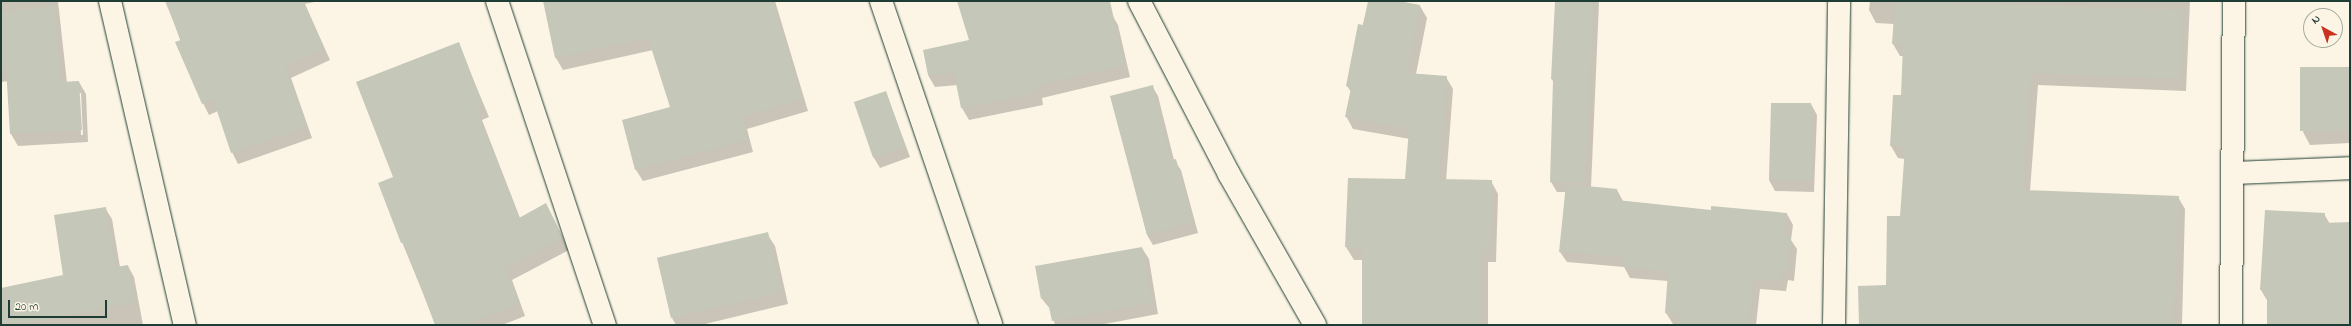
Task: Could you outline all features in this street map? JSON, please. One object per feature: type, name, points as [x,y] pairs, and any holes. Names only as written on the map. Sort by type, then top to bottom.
[{"type":"street","points":[[110,1],[185,325]]},
{"type":"street","points":[[497,1],[605,325]]},
{"type":"street","points":[[881,1],[991,325]]},
{"type":"street","points":[[1139,1],[1229,174],[1315,325]]},
{"type":"street","points":[[1834,325],[1839,1]]},
{"type":"street","points":[[2231,325],[2234,1]]},
{"type":"street","points":[[2233,173],[2350,168]]},
{"type":"building","points":[[165,1],[303,1],[324,48],[285,66],[306,127],[231,153],[213,99],[202,104],[175,42],[181,40]]},
{"type":"building","points":[[543,1],[773,1],[802,99],[741,117],[747,140],[635,170],[622,120],[670,107],[648,38],[555,58]]},
{"type":"building","points":[[957,1],[1110,1],[1124,65],[1036,86],[1037,93],[961,108],[954,73],[928,75],[923,50],[969,40]]},
{"type":"building","points":[[1368,1],[1399,1],[1420,5],[1407,73],[1447,76],[1438,179],[1492,180],[1490,250],[1481,250],[1481,325],[1362,325],[1362,248],[1345,247],[1348,178],[1405,179],[1409,129],[1345,117],[1351,88],[1346,86],[1358,24],[1363,25]]},
{"type":"building","points":[[1555,1],[1593,1],[1585,183],[1550,182],[1553,80],[1551,79]]},
{"type":"building","points":[[1895,1],[2182,10],[2180,79],[2031,73],[2023,190],[2179,196],[2173,325],[1859,325],[1858,286],[1886,285],[1887,216],[1900,216],[1905,147],[1890,146],[1893,95],[1901,95],[1903,45],[1892,44]]},
{"type":"building","points":[[54,6],[61,82],[79,81],[82,130],[10,134],[6,68],[1,69],[1,12]]},
{"type":"building","points":[[459,42],[483,105],[476,108],[519,218],[546,203],[563,238],[506,268],[519,304],[463,325],[435,325],[404,242],[401,243],[378,183],[393,177],[356,82]]},
{"type":"building","points":[[2300,67],[2350,67],[2350,131],[2300,131]]},
{"type":"building","points":[[1153,85],[1171,160],[1176,159],[1193,222],[1147,235],[1110,96]]},
{"type":"building","points":[[886,91],[905,147],[873,158],[854,102]]},
{"type":"building","points":[[1771,103],[1811,103],[1811,180],[1771,180]]},
{"type":"building","points":[[1566,184],[1617,189],[1617,200],[1711,210],[1711,206],[1787,213],[1785,237],[1791,237],[1788,270],[1782,270],[1781,281],[1754,278],[1748,325],[1677,325],[1678,314],[1665,313],[1668,272],[1623,267],[1624,257],[1559,252]]},
{"type":"building","points":[[106,207],[116,267],[128,265],[135,302],[48,319],[1,325],[1,288],[63,275],[54,215]]},
{"type":"building","points":[[2265,210],[2325,213],[2324,223],[2350,222],[2350,325],[2267,325],[2267,290],[2260,290]]},
{"type":"building","points":[[768,232],[782,292],[671,318],[657,258]]},
{"type":"building","points":[[1142,247],[1152,303],[1052,321],[1047,298],[1041,299],[1035,266]]}]
